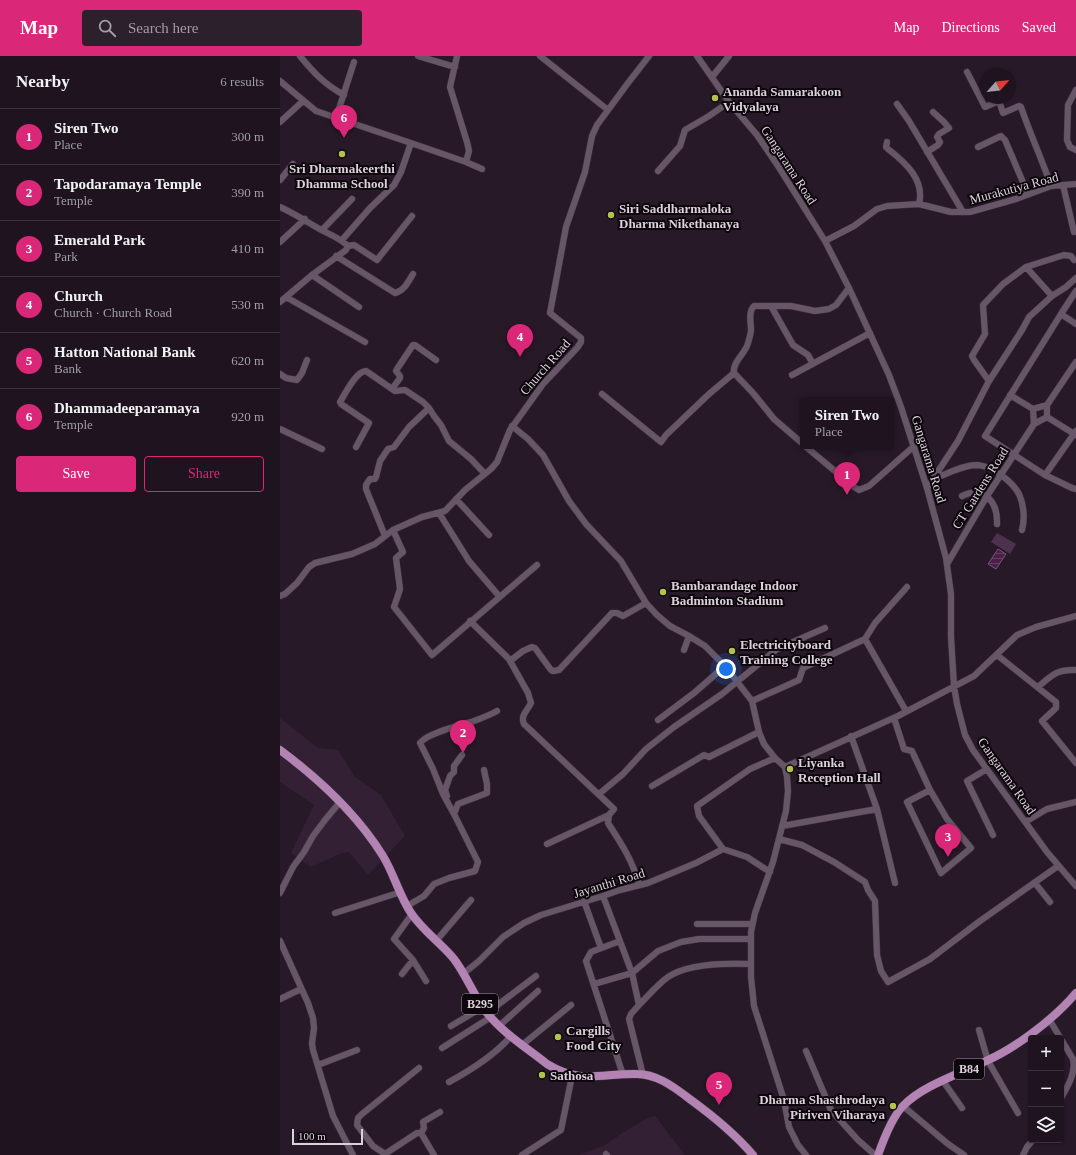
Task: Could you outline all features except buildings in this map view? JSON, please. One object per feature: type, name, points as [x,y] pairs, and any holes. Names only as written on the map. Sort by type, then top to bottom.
[{"type":"main road","name":"B295","points":[[280,750],[318,781],[340,802],[363,828],[376,845],[393,874],[412,914],[422,927],[454,959],[487,1013],[499,1026],[554,1069],[572,1076],[589,1078],[643,1075],[665,1082],[685,1095],[720,1122],[753,1155]]},
{"type":"main road","name":"B84","points":[[876,1155],[897,1114],[903,1106],[921,1092],[988,1061],[1014,1046],[1066,1005],[1076,993]]},
{"type":"street","points":[[300,56],[313,73],[328,86],[344,95]]},
{"type":"street","points":[[418,56],[455,67]]},
{"type":"street","points":[[457,56],[450,87],[468,142],[469,151],[466,162]]},
{"type":"street","points":[[540,56],[608,110]]},
{"type":"street","name":"Church Road","points":[[280,596],[285,594],[297,583],[309,567],[315,563],[352,554],[375,544],[393,530],[422,517],[445,511],[497,462],[506,437],[512,426],[543,384],[577,348],[581,342],[581,338],[550,313],[566,227],[585,172],[592,136],[597,125],[649,56]]},
{"type":"street","name":"Gangarama Road","points":[[697,56],[729,102],[757,135],[825,241],[881,357],[901,407],[940,532],[947,564],[951,594],[951,637],[954,686],[965,735],[1025,822],[1058,866],[1076,886]]},
{"type":"street","points":[[712,77],[729,56]]},
{"type":"street","points":[[336,118],[354,62]]},
{"type":"street","points":[[967,72],[985,107],[999,101],[1003,113],[1019,106],[1021,107],[1032,138],[1044,164],[1051,186]]},
{"type":"street","points":[[280,81],[316,111],[466,162],[482,169]]},
{"type":"street","points":[[1076,90],[1068,105],[1067,140],[1070,147],[1076,150]]},
{"type":"street","points":[[280,122],[303,101]]},
{"type":"street","points":[[658,171],[680,146],[685,130],[729,102]]},
{"type":"street","points":[[897,104],[909,121],[963,212]]},
{"type":"street","points":[[927,152],[938,145],[940,142],[937,137],[949,128],[933,112]]},
{"type":"street","points":[[978,147],[1001,136],[1005,140],[1028,194]]},
{"type":"street","points":[[887,142],[886,147],[905,164],[916,178],[921,191],[919,204]]},
{"type":"street","points":[[342,240],[370,208],[394,185],[401,172],[411,143]]},
{"type":"street","points":[[280,180],[293,164]]},
{"type":"street","name":"Murakutiya Road","points":[[825,241],[854,226],[877,209],[894,204],[919,204],[951,212],[963,212],[984,209],[1016,200],[1051,186],[1076,184]]},
{"type":"street","points":[[1063,185],[1074,232]]},
{"type":"street","points":[[322,230],[352,199]]},
{"type":"street","points":[[280,207],[342,240],[348,246],[356,246],[377,260],[412,216]]},
{"type":"street","points":[[280,242],[305,219]]},
{"type":"street","points":[[280,302],[336,256],[346,250],[348,246]]},
{"type":"street","points":[[989,381],[972,356],[985,334],[983,305],[1003,284],[1026,266],[1064,255],[1071,256],[1075,261]]},
{"type":"street","points":[[336,256],[395,293],[404,288],[413,274]]},
{"type":"street","points":[[1026,266],[1052,296]]},
{"type":"street","points":[[312,275],[359,307]]},
{"type":"street","points":[[927,488],[958,441],[989,381],[1029,317],[1052,296],[1076,278]]},
{"type":"street","points":[[800,442],[774,420],[753,393],[734,373],[734,366],[747,349],[751,332],[752,309],[754,306],[791,306],[815,311],[829,309],[836,304],[849,288]]},
{"type":"street","points":[[1076,291],[985,436],[1045,475],[1076,489]]},
{"type":"street","points":[[286,298],[365,342]]},
{"type":"street","points":[[771,306],[793,345],[808,355],[813,364]]},
{"type":"street","points":[[1061,314],[1076,324]]},
{"type":"street","points":[[792,375],[870,333]]},
{"type":"street","points":[[392,390],[400,378],[396,371],[413,345],[436,360]]},
{"type":"street","points":[[280,374],[286,378],[297,380],[302,373],[307,360]]},
{"type":"street","points":[[1045,475],[1076,433],[1047,417],[1047,405],[1076,362]]},
{"type":"street","points":[[356,447],[369,424],[340,402],[349,387],[363,371],[366,371],[392,390],[396,392],[405,390],[417,397],[429,408],[441,425],[449,441],[485,474]]},
{"type":"street","points":[[602,394],[661,442],[666,435],[709,394],[734,373]]},
{"type":"street","points":[[1010,395],[1034,409],[1047,405]]},
{"type":"street","points":[[386,536],[366,489],[366,485],[370,479],[375,479],[380,461],[388,449],[394,447],[409,427],[429,408]]},
{"type":"street","points":[[1034,409],[1034,424]]},
{"type":"street","name":"CT Gardens Road","points":[[947,564],[987,496],[1034,424],[1047,417]]},
{"type":"street","points":[[512,426],[528,439],[542,455],[569,501],[586,524],[621,561],[646,603],[670,626],[705,646],[725,666],[752,701],[759,732],[764,744],[775,758],[785,767],[788,791],[782,826],[770,872],[752,924],[751,964],[754,1006],[784,1100],[790,1127],[798,1145],[806,1155]]},
{"type":"street","points":[[280,429],[322,449]]},
{"type":"street","points":[[809,449],[859,490],[869,486],[913,447]]},
{"type":"street","points":[[933,478],[967,466],[978,465],[1001,474],[1019,495],[1023,508],[1024,519],[1022,530]]},
{"type":"street","points":[[962,496],[978,492],[987,496],[995,510],[996,524]]},
{"type":"street","points":[[456,499],[489,535]]},
{"type":"street","points":[[439,513],[469,562],[499,596]]},
{"type":"street","points":[[393,530],[403,552],[396,558],[400,589],[394,607],[432,654],[537,565]]},
{"type":"street","points":[[752,701],[799,680],[803,668],[865,639],[875,623],[907,587]]},
{"type":"street","points":[[510,661],[523,650],[532,647],[535,648],[551,670],[559,670],[612,613],[617,613],[623,616],[646,603]]},
{"type":"street","points":[[785,767],[851,736],[894,718],[974,676],[1018,635],[1036,627],[1076,616]]},
{"type":"street","points":[[470,621],[510,661],[530,698],[529,706],[522,716],[524,724],[614,809],[609,815],[547,844]]},
{"type":"street","points":[[599,794],[623,774],[646,749],[737,682],[777,649],[825,628]]},
{"type":"street","points":[[684,650],[689,636]]},
{"type":"street","points":[[865,639],[906,711]]},
{"type":"street","points":[[997,655],[1056,702],[1056,708],[1042,721],[1076,763]]},
{"type":"street","points":[[658,720],[694,693],[725,666]]},
{"type":"street","points":[[1038,687],[1057,672],[1076,670]]},
{"type":"street","points":[[407,906],[424,896],[434,884],[475,871],[478,862],[443,794],[420,743],[422,740],[435,734],[474,721],[497,711]]},
{"type":"street","points":[[894,718],[904,749],[912,751],[930,790],[947,819],[971,848],[941,873],[907,802],[930,790]]},
{"type":"street","points":[[652,786],[704,755],[709,757],[759,732]]},
{"type":"street","points":[[851,736],[877,809],[895,883]]},
{"type":"street","points":[[454,814],[445,790],[450,776],[454,772],[454,766],[462,755]]},
{"type":"street","points":[[770,872],[747,857],[723,849],[699,816],[697,806],[750,768],[775,758]]},
{"type":"street","points":[[987,769],[967,781],[992,835]]},
{"type":"street","points":[[454,814],[458,804],[486,793],[487,784],[484,770]]},
{"type":"street","points":[[280,893],[293,867],[313,836],[340,802]]},
{"type":"street","points":[[1025,822],[1047,808],[1076,802]]},
{"type":"street","points":[[782,826],[877,809]]},
{"type":"street","points":[[609,815],[608,823],[628,855],[636,873],[639,885]]},
{"type":"street","points":[[779,840],[802,845],[834,862],[865,882],[875,901],[876,954],[881,971],[888,982],[930,959],[980,921],[1058,866]]},
{"type":"street","name":"Jayanthi Road","points":[[463,974],[503,937],[524,923],[541,915],[584,901],[648,883],[696,863],[723,849]]},
{"type":"street","points":[[1034,883],[1050,902]]},
{"type":"street","points":[[335,913],[401,892]]},
{"type":"street","points":[[603,896],[632,973],[639,1005]]},
{"type":"street","points":[[436,941],[471,900]]},
{"type":"street","points":[[584,901],[601,948]]},
{"type":"street","points":[[412,914],[394,939],[413,960],[426,981]]},
{"type":"street","points":[[697,924],[752,924]]},
{"type":"street","points":[[594,984],[632,973],[658,950],[680,942],[699,939],[751,939]]},
{"type":"street","points":[[280,941],[313,1018],[314,1028],[312,1043],[318,1065],[334,1116],[344,1141],[353,1155]]},
{"type":"street","points":[[620,941],[591,952],[586,960],[623,1075]]},
{"type":"street","points":[[402,974],[413,960]]},
{"type":"street","points":[[643,1075],[629,1019],[631,1014],[639,1005],[668,977],[683,969],[695,966],[751,964]]},
{"type":"street","points":[[442,1048],[536,976]]},
{"type":"street","points":[[280,1000],[301,989]]},
{"type":"street","points":[[499,1026],[538,991]]},
{"type":"street","points":[[522,1045],[571,1005]]},
{"type":"street","points":[[451,1026],[475,1013],[487,1013]]},
{"type":"street","points":[[1049,1019],[1074,1059],[1076,1065],[1070,1082],[1064,1093]]},
{"type":"street","points":[[979,1030],[988,1061],[1018,1113]]},
{"type":"street","points":[[449,1082],[469,1071],[511,1036]]},
{"type":"street","points":[[318,1065],[357,1050]]},
{"type":"street","points":[[806,1051],[831,1110],[858,1140],[876,1155]]},
{"type":"street","points":[[419,1068],[362,1114],[358,1118],[357,1125],[373,1146],[381,1153],[385,1154],[417,1133],[421,1133],[424,1128],[423,1122],[440,1112]]},
{"type":"street","points":[[522,1155],[561,1130],[572,1076]]},
{"type":"street","points":[[943,1081],[962,1108]]},
{"type":"street","points":[[903,1106],[948,1144],[964,1155]]},
{"type":"street","points":[[421,1133],[434,1155]]},
{"type":"street","points":[[1023,1155],[1030,1143]]},
{"type":"shaded area","points":[[997,533],[1016,544],[1010,554],[991,542]]},
{"type":"shaded area","points":[[998,549],[1006,554],[996,569],[988,564]]},
{"type":"shaded area","points":[[280,718],[318,748],[338,750],[355,777],[381,795],[405,836],[368,875],[349,852],[342,853],[311,867],[291,853],[314,805],[280,782]]},
{"type":"shaded area","points":[[655,1116],[685,1155],[579,1155],[605,1145],[627,1130],[648,1118]]},
{"type":"place","name":"Ananda Samarakoon Vidyalaya","points":[[715,98]]},
{"type":"place","name":"Dhammadeeparamaya","points":[[344,138]]},
{"type":"place","name":"Sri Dharmakeerthi Dhamma School","points":[[342,154]]},
{"type":"place","name":"Siri Saddharmaloka Dharma Nikethanaya","points":[[611,215]]},
{"type":"place","name":"Church","points":[[520,357]]},
{"type":"place","name":"Siren Two","points":[[847,495]]},
{"type":"place","name":"Bambarandage Indoor Badminton Stadium","points":[[663,592]]},
{"type":"place","name":"Electricityboard Training College","points":[[732,651]]},
{"type":"place","name":"Tapodaramaya Temple","points":[[463,753]]},
{"type":"place","name":"Liyanka Reception Hall","points":[[790,769]]},
{"type":"place","name":"Emerald Park","points":[[948,857]]},
{"type":"place","name":"Cargills Food City","points":[[558,1037]]},
{"type":"place","name":"Sathosa","points":[[542,1075]]},
{"type":"place","name":"Hatton National Bank","points":[[719,1105]]},
{"type":"place","name":"Dharma Shasthrodaya Piriven Viharaya","points":[[893,1106]]}]
